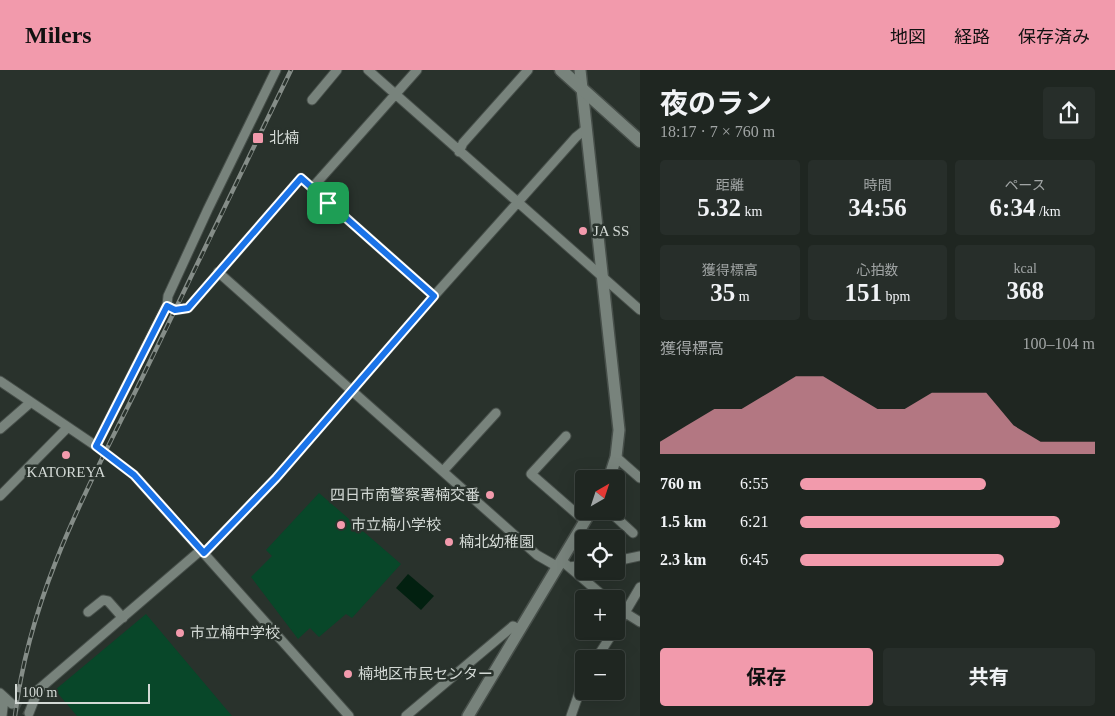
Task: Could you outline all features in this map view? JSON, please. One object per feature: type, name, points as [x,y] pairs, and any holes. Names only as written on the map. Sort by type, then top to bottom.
[{"type":"main road","points":[[561,70],[640,141]]},
{"type":"street","points":[[96,446],[167,306],[168,296],[208,209],[276,70]]},
{"type":"street","points":[[312,100],[337,70]]},
{"type":"street","points":[[368,70],[640,310]]},
{"type":"street","points":[[312,188],[417,70]]},
{"type":"street","points":[[459,152],[463,144],[528,70]]},
{"type":"street","points":[[580,70],[619,430],[616,456],[612,470]]},
{"type":"street","points":[[30,713],[38,690],[203,552],[276,478],[434,296],[576,137],[586,130]]},
{"type":"street","points":[[167,306],[175,310],[188,308],[301,178],[434,296]]},
{"type":"street","points":[[218,272],[537,555],[563,565],[595,590]]},
{"type":"street","points":[[0,381],[96,446],[134,475],[349,716]]},
{"type":"street","points":[[0,429],[31,402]]},
{"type":"street","points":[[443,471],[496,413]]},
{"type":"street","points":[[0,496],[68,427]]},
{"type":"street","points":[[566,436],[531,474],[575,506]]},
{"type":"street","points":[[616,456],[638,473]]},
{"type":"street","points":[[468,716],[520,630],[563,565],[586,520]]},
{"type":"street","points":[[619,520],[633,533]]},
{"type":"street","points":[[625,559],[640,556]]},
{"type":"street","points":[[563,565],[575,565]]},
{"type":"street","points":[[640,587],[625,614],[640,622]]},
{"type":"street","points":[[88,612],[103,600],[108,601],[122,618]]},
{"type":"street","points":[[406,716],[513,626],[520,630]]},
{"type":"street","points":[[2,716],[5,699]]},
{"type":"street","points":[[571,716],[577,700]]},
{"type":"green space","points":[[319,493],[401,564],[352,618],[346,614],[319,637],[310,628],[298,639],[251,577],[272,556],[266,550]]},
{"type":"green space","points":[[146,614],[232,716],[77,716],[55,690]]},
{"type":"shaded area","points":[[408,574],[434,596],[421,610],[396,588]]},
{"type":"tunnel","points":[[12,704],[26,711]]},
{"type":"railway","points":[[15,716],[23,670],[34,626],[64,540],[291,70]]},
{"type":"place","name":"北楠","points":[[258,138]]},
{"type":"place","name":"JA SS","points":[[583,231]]},
{"type":"place","name":"KATOREYA","points":[[66,455]]},
{"type":"place","name":"四日市南警察署楠交番","points":[[490,495]]},
{"type":"place","name":"市立楠小学校","points":[[341,525]]},
{"type":"place","name":"楠北幼稚園","points":[[449,542]]},
{"type":"place","name":"市立楠中学校","points":[[180,633]]},
{"type":"place","name":"楠地区市民センター","points":[[348,674]]},
{"type":"route","points":[[301,178],[328,203],[434,296],[401,334],[400,338],[276,478],[204,553],[134,475],[96,446],[167,306],[175,310],[188,308],[213,276],[301,178]]}]
